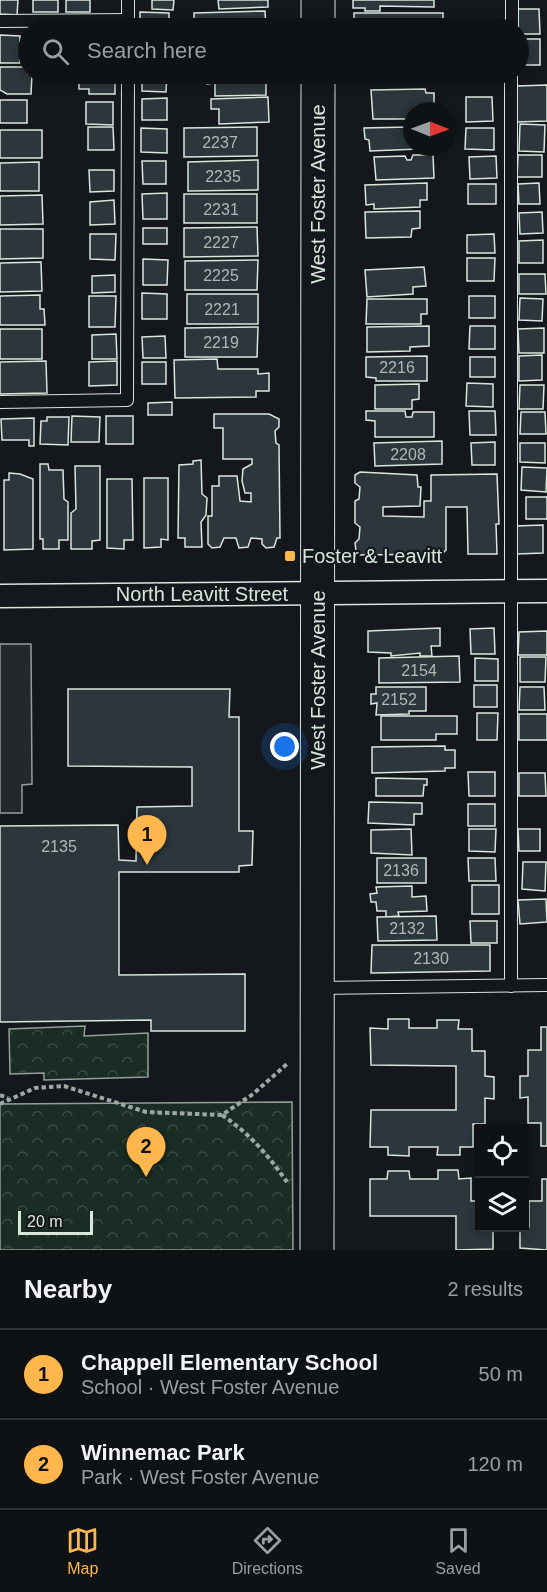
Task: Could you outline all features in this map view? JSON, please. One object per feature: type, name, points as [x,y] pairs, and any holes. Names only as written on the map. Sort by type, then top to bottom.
[{"type":"main road","points":[[318,0],[318,18]]},
{"type":"main road","name":"West Foster Avenue","points":[[317,1250],[318,84]]},
{"type":"street","name":"North Leavitt Street","points":[[0,596],[547,591]]},
{"type":"lane","points":[[128,0],[128,18]]},
{"type":"lane","points":[[512,0],[512,18]]},
{"type":"lane","points":[[0,21],[18,21]]},
{"type":"lane","points":[[0,402],[127,400],[128,84]]},
{"type":"lane","points":[[510,986],[512,84]]},
{"type":"lane","points":[[317,988],[547,985]]},
{"type":"path","points":[[222,1115],[253,1094],[287,1064]]},
{"type":"path","points":[[0,1104],[35,1088],[64,1086],[146,1112],[222,1115],[248,1133],[269,1156],[287,1182]]},
{"type":"path","points":[[0,1095],[9,1099]]},
{"type":"green space","points":[[85,1026],[84,1036],[148,1033],[148,1077],[44,1080],[44,1073],[10,1074],[9,1029]]},
{"type":"green space","points":[[292,1102],[293,1250],[0,1250],[0,1104]]},
{"type":"shaded area","points":[[0,644],[31,644],[32,784],[22,785],[22,813],[0,813]]},
{"type":"building","points":[[0,0],[18,0],[17,15],[0,14]]},
{"type":"building","points":[[33,0],[58,0],[58,12],[33,12]]},
{"type":"building","points":[[66,0],[90,0],[90,12],[66,12]]},
{"type":"building","points":[[152,0],[174,0],[173,10],[152,9]]},
{"type":"building","points":[[218,0],[268,0],[268,7],[219,9]]},
{"type":"building","points":[[353,0],[434,0],[434,7],[380,6],[380,11],[365,11],[365,8],[353,8]]},
{"type":"building","points":[[517,9],[539,9],[540,34],[529,34],[529,18],[517,18]]},
{"type":"building","points":[[265,11],[265,18],[194,18],[194,13]]},
{"type":"building","points":[[140,12],[169,13],[169,18],[140,18]]},
{"type":"building","points":[[354,13],[443,13],[443,18],[354,18]]},
{"type":"building","points":[[0,35],[18,36],[18,63],[0,63]]},
{"type":"building","points":[[529,39],[540,39],[540,65],[529,65]]},
{"type":"building","points":[[0,67],[18,67],[18,84],[32,84],[31,94],[7,94],[0,90]]},
{"type":"building","points":[[79,84],[115,84],[115,94],[89,94],[89,89],[79,89]]},
{"type":"building","points":[[142,84],[166,84],[166,92],[142,91]]},
{"type":"building","points":[[215,84],[266,84],[266,95],[215,96]]},
{"type":"building","points":[[547,85],[547,121],[517,122],[517,86]]},
{"type":"building","points":[[425,89],[426,93],[434,93],[434,102],[403,102],[403,119],[373,119],[371,90]]},
{"type":"building","points":[[268,97],[269,122],[219,124],[219,109],[211,109],[211,99]]},
{"type":"building","points":[[466,97],[492,97],[493,121],[466,122]]},
{"type":"building","points":[[167,98],[167,120],[142,120],[142,99]]},
{"type":"building","points":[[0,100],[27,100],[27,123],[0,123]]},
{"type":"building","points":[[86,102],[113,102],[113,125],[86,124]]},
{"type":"building","points":[[520,124],[545,125],[544,152],[519,151]]},
{"type":"building","points":[[88,127],[113,127],[114,150],[88,150]]},
{"type":"building","points":[[257,127],[257,156],[184,157],[184,128]]},
{"type":"building","points":[[403,127],[403,150],[370,151],[369,140],[365,139],[364,128]]},
{"type":"building","points":[[141,128],[167,129],[167,153],[141,152]]},
{"type":"building","points":[[466,128],[494,128],[494,150],[465,149]]},
{"type":"building","points":[[0,130],[42,130],[42,158],[0,158]]},
{"type":"building","points":[[518,155],[542,155],[542,177],[517,177]]},
{"type":"building","points":[[405,156],[407,160],[411,160],[413,156],[433,156],[434,178],[376,180],[374,157]]},
{"type":"building","points":[[496,156],[497,178],[470,179],[469,157]]},
{"type":"building","points":[[258,160],[258,190],[188,191],[188,162]]},
{"type":"building","points":[[142,161],[166,161],[166,184],[143,184]]},
{"type":"building","points":[[39,162],[39,191],[0,191],[0,163]]},
{"type":"building","points":[[89,170],[114,170],[114,191],[90,192]]},
{"type":"building","points":[[427,183],[427,200],[420,200],[420,207],[374,209],[374,204],[366,205],[365,185]]},
{"type":"building","points":[[539,183],[540,204],[519,204],[518,184]]},
{"type":"building","points":[[468,184],[496,184],[496,204],[468,204]]},
{"type":"building","points":[[167,193],[167,219],[143,219],[142,194]]},
{"type":"building","points":[[184,194],[257,194],[257,223],[184,223]]},
{"type":"building","points":[[42,195],[43,224],[0,225],[0,196]]},
{"type":"building","points":[[114,200],[115,224],[90,225],[90,202]]},
{"type":"building","points":[[420,211],[420,228],[412,229],[411,237],[366,238],[365,212]]},
{"type":"building","points":[[542,212],[543,233],[520,234],[519,213]]},
{"type":"building","points":[[257,227],[258,256],[184,257],[184,228]]},
{"type":"building","points":[[143,228],[167,228],[167,244],[143,244]]},
{"type":"building","points":[[0,229],[43,229],[43,258],[0,259]]},
{"type":"building","points":[[90,234],[116,234],[115,260],[90,259]]},
{"type":"building","points":[[494,234],[495,253],[467,253],[467,235]]},
{"type":"building","points":[[543,240],[543,263],[519,263],[519,241]]},
{"type":"building","points":[[467,258],[495,258],[494,281],[467,281]]},
{"type":"building","points":[[143,259],[168,260],[167,285],[143,285]]},
{"type":"building","points":[[258,260],[257,290],[185,290],[185,261]]},
{"type":"building","points":[[41,262],[42,291],[0,292],[0,263]]},
{"type":"building","points":[[424,267],[426,286],[413,287],[413,294],[367,297],[365,270]]},
{"type":"building","points":[[519,274],[545,274],[546,294],[519,294]]},
{"type":"building","points":[[115,275],[115,292],[92,293],[92,276]]},
{"type":"building","points":[[142,293],[167,294],[167,319],[142,319]]},
{"type":"building","points":[[187,294],[258,294],[258,324],[187,324]]},
{"type":"building","points":[[40,295],[40,309],[44,309],[45,325],[0,325],[0,296]]},
{"type":"building","points":[[89,296],[116,296],[115,327],[89,327]]},
{"type":"building","points":[[469,296],[495,296],[495,318],[469,318]]},
{"type":"building","points":[[520,298],[543,299],[542,321],[519,320]]},
{"type":"building","points":[[367,299],[427,299],[427,314],[421,314],[421,324],[366,324]]},
{"type":"building","points":[[429,326],[429,346],[410,347],[410,351],[367,352],[367,327]]},
{"type":"building","points":[[470,326],[495,326],[495,349],[469,349]]},
{"type":"building","points":[[258,327],[257,357],[185,357],[185,328]]},
{"type":"building","points":[[544,328],[544,353],[519,353],[518,329]]},
{"type":"building","points":[[0,329],[42,329],[42,359],[0,359]]},
{"type":"building","points":[[116,334],[117,359],[92,359],[92,335]]},
{"type":"building","points":[[165,336],[166,358],[143,358],[142,337]]},
{"type":"building","points":[[542,355],[542,380],[519,381],[519,356]]},
{"type":"building","points":[[427,356],[427,381],[376,381],[376,378],[366,377],[366,357]]},
{"type":"building","points":[[470,357],[495,357],[495,377],[470,377]]},
{"type":"building","points":[[217,359],[218,369],[258,369],[258,374],[269,373],[269,391],[256,391],[256,397],[175,398],[174,360]]},
{"type":"building","points":[[46,361],[47,393],[0,394],[0,362]]},
{"type":"building","points":[[117,361],[117,385],[89,386],[89,362]]},
{"type":"building","points":[[142,362],[166,362],[166,384],[142,384]]},
{"type":"building","points":[[467,383],[493,384],[493,407],[466,406]]},
{"type":"building","points":[[419,384],[419,399],[412,400],[412,409],[375,409],[375,385]]},
{"type":"building","points":[[520,385],[544,385],[543,409],[519,409]]},
{"type":"building","points":[[172,402],[172,415],[148,415],[148,403]]},
{"type":"building","points":[[366,411],[405,411],[406,417],[412,417],[413,412],[434,412],[434,437],[375,437],[375,421],[366,420]]},
{"type":"building","points":[[469,411],[495,411],[496,435],[470,435]]},
{"type":"building","points":[[521,412],[545,412],[546,434],[520,434]]},
{"type":"building","points":[[214,414],[269,414],[279,419],[279,427],[275,431],[276,443],[279,445],[280,538],[277,538],[274,547],[266,548],[262,544],[262,539],[251,538],[248,547],[239,548],[236,538],[224,538],[220,547],[212,548],[208,544],[208,516],[212,516],[212,486],[219,486],[219,476],[237,476],[240,501],[251,502],[251,493],[245,493],[242,481],[243,469],[252,464],[252,459],[223,459],[223,428],[214,428]]},
{"type":"building","points":[[72,416],[100,417],[99,442],[71,442]]},
{"type":"building","points":[[106,416],[133,416],[133,444],[106,444]]},
{"type":"building","points":[[47,417],[69,417],[68,445],[40,444],[41,421],[47,421]]},
{"type":"building","points":[[34,418],[34,446],[29,446],[29,440],[2,440],[1,419]]},
{"type":"building","points":[[442,441],[442,464],[375,466],[374,443]]},
{"type":"building","points":[[495,442],[495,465],[472,465],[471,443]]},
{"type":"building","points":[[520,443],[545,443],[545,463],[520,462]]},
{"type":"building","points":[[201,460],[202,494],[207,498],[206,515],[201,522],[202,547],[185,547],[185,538],[178,538],[179,465],[193,464],[193,461]]},
{"type":"building","points":[[40,464],[48,464],[49,470],[63,470],[64,499],[68,502],[68,540],[59,540],[59,549],[43,549],[43,539],[40,539]]},
{"type":"building","points":[[75,466],[100,466],[100,540],[92,541],[92,549],[71,549],[71,513],[76,509]]},
{"type":"building","points":[[522,467],[547,468],[546,492],[521,490]]},
{"type":"building","points":[[360,472],[417,475],[418,487],[421,487],[420,506],[383,507],[383,516],[424,517],[424,501],[431,501],[431,475],[497,474],[499,524],[496,524],[497,554],[468,554],[467,507],[446,507],[446,550],[442,554],[360,555],[356,551],[355,543],[359,539],[360,527],[355,523],[355,501],[359,499],[360,487],[355,483],[355,475]]},
{"type":"building","points":[[9,473],[33,479],[33,549],[4,550],[4,480],[9,480]]},
{"type":"building","points":[[144,478],[168,478],[168,540],[161,539],[161,547],[144,548]]},
{"type":"building","points":[[107,479],[132,479],[133,540],[124,540],[124,549],[107,548]]},
{"type":"building","points":[[526,497],[547,497],[547,519],[526,519]]},
{"type":"building","points":[[543,525],[543,553],[517,554],[516,526]]},
{"type":"building","points":[[440,628],[440,646],[431,646],[432,656],[420,656],[420,653],[391,656],[391,653],[368,652],[368,631]]},
{"type":"building","points":[[494,628],[495,654],[471,654],[470,629]]},
{"type":"building","points":[[547,631],[547,655],[518,655],[519,632]]},
{"type":"building","points":[[459,656],[460,682],[379,683],[379,658]]},
{"type":"building","points":[[520,657],[546,657],[545,682],[520,682]]},
{"type":"building","points":[[475,658],[498,659],[498,681],[475,681]]},
{"type":"building","points":[[474,685],[497,685],[497,707],[474,707]]},
{"type":"building","points":[[376,687],[426,687],[426,711],[376,715],[377,703],[371,704],[371,694],[376,694]]},
{"type":"building","points":[[520,687],[544,687],[545,710],[519,710]]},
{"type":"building","points":[[68,689],[230,689],[229,717],[239,717],[239,831],[253,831],[252,865],[239,866],[239,872],[119,872],[119,975],[245,974],[245,1031],[151,1031],[151,1020],[0,1022],[0,826],[118,825],[119,860],[136,861],[137,807],[192,806],[192,767],[68,766]]},
{"type":"building","points":[[477,713],[498,713],[497,740],[477,740]]},
{"type":"building","points":[[519,714],[547,714],[547,740],[519,740]]},
{"type":"building","points":[[381,716],[457,716],[457,734],[436,734],[436,740],[381,740]]},
{"type":"building","points":[[445,746],[445,750],[455,750],[455,768],[445,768],[445,771],[372,773],[372,747]]},
{"type":"building","points":[[468,772],[495,772],[495,796],[469,796]]},
{"type":"building","points":[[519,773],[545,773],[546,796],[519,796]]},
{"type":"building","points":[[376,778],[427,779],[427,785],[424,785],[423,796],[376,796]]},
{"type":"building","points":[[369,802],[422,803],[422,814],[414,814],[414,825],[368,823]]},
{"type":"building","points":[[468,804],[495,804],[495,826],[468,826]]},
{"type":"building","points":[[411,829],[412,855],[371,853],[371,830]]},
{"type":"building","points":[[469,829],[496,829],[495,852],[469,851]]},
{"type":"building","points":[[518,829],[540,829],[540,851],[519,851]]},
{"type":"building","points":[[377,858],[426,858],[426,883],[377,883]]},
{"type":"building","points":[[468,858],[495,858],[496,881],[469,881]]},
{"type":"building","points":[[523,862],[546,862],[545,891],[522,889]]},
{"type":"building","points":[[472,885],[499,885],[499,914],[472,914]]},
{"type":"building","points":[[412,886],[412,897],[426,896],[427,911],[398,912],[399,916],[386,917],[386,911],[377,911],[376,902],[371,902],[370,894],[377,893],[376,887]]},
{"type":"building","points":[[546,899],[547,922],[520,924],[518,900]]},
{"type":"building","points":[[436,916],[437,940],[378,941],[377,917]]},
{"type":"building","points":[[470,921],[497,921],[497,943],[471,943]]},
{"type":"building","points":[[372,945],[490,945],[490,971],[371,973]]},
{"type":"building","points":[[388,1019],[409,1019],[409,1028],[437,1028],[437,1020],[459,1020],[458,1029],[472,1029],[472,1051],[485,1051],[485,1076],[494,1077],[494,1099],[485,1098],[485,1124],[473,1124],[473,1147],[460,1147],[460,1155],[437,1155],[438,1147],[409,1147],[409,1156],[388,1155],[388,1147],[370,1147],[371,1110],[456,1110],[456,1066],[371,1065],[370,1028],[388,1029]]},
{"type":"building","points":[[541,1027],[547,1027],[547,1146],[541,1146],[541,1123],[528,1123],[528,1097],[520,1098],[520,1076],[528,1076],[528,1050],[541,1050]]},
{"type":"building","points":[[438,1170],[458,1170],[459,1179],[471,1178],[471,1201],[475,1201],[475,1232],[493,1232],[493,1249],[456,1250],[456,1216],[370,1216],[370,1179],[387,1179],[388,1171],[409,1171],[410,1179],[438,1179]]},
{"type":"building","points":[[542,1179],[547,1179],[547,1250],[520,1248],[520,1232],[529,1232],[529,1201],[542,1201]]},
{"type":"place","name":"Foster & Leavitt","points":[[290,556]]},
{"type":"place","name":"Chappell Elementary School","points":[[147,865]]},
{"type":"place","name":"Winnemac Park","points":[[146,1177]]}]
